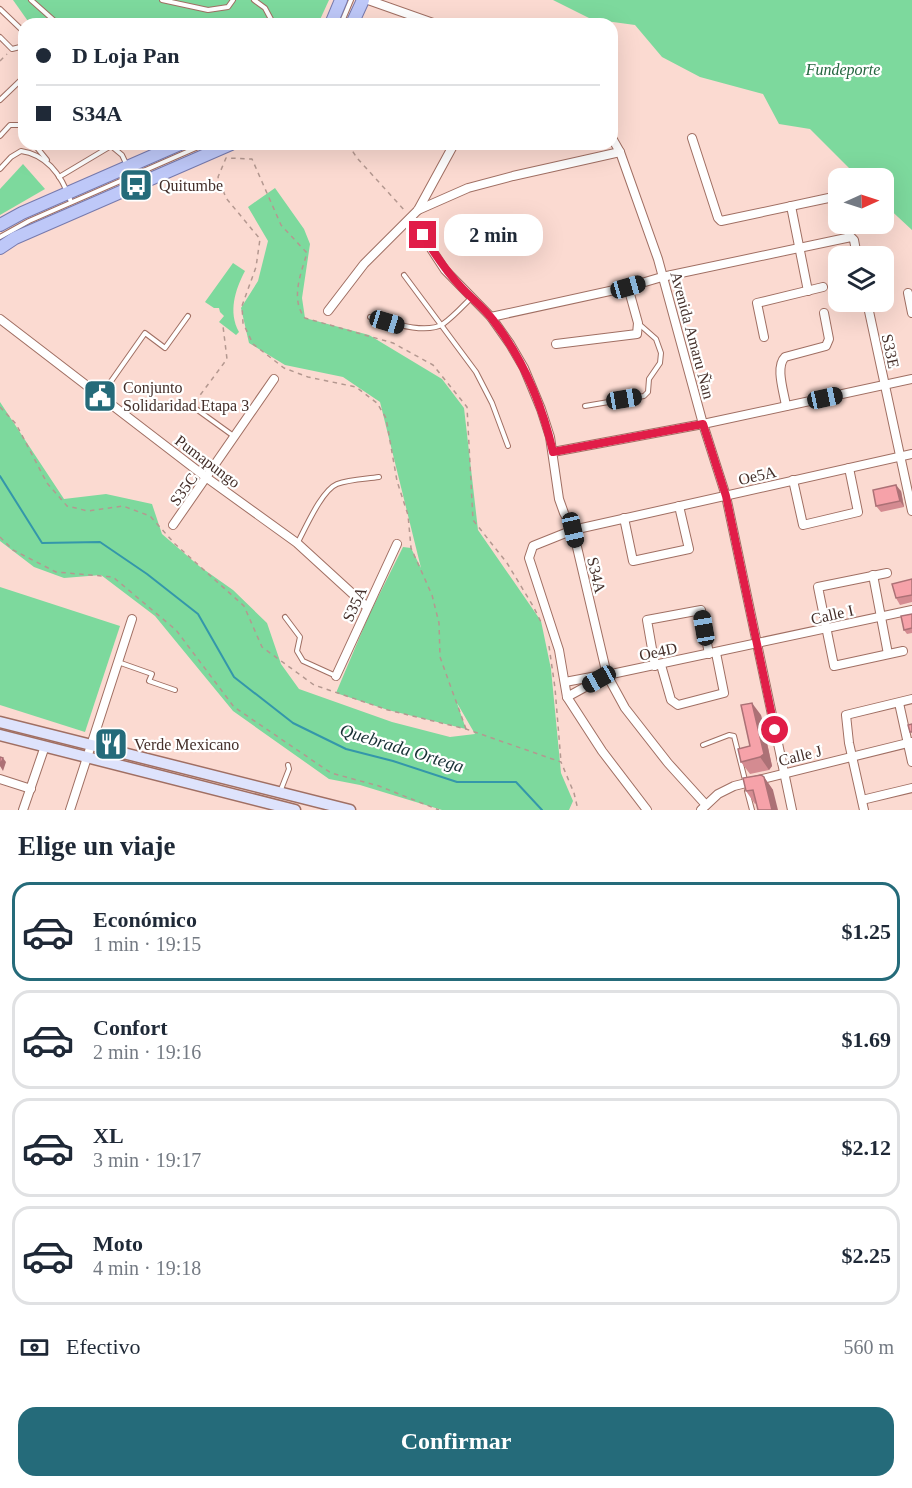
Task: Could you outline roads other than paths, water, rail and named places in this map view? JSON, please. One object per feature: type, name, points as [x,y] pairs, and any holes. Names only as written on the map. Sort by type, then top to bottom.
[{"type":"main road","points":[[334,18],[341,0]]},
{"type":"main road","points":[[355,18],[363,0]]},
{"type":"main road","points":[[0,225],[22,213],[69,197],[174,152]]},
{"type":"main road","points":[[0,248],[174,152]]},
{"type":"main road","points":[[0,722],[350,810]]},
{"type":"main road","points":[[0,735],[295,810]]},
{"type":"street","points":[[368,0],[419,18]]},
{"type":"street","points":[[692,138],[718,218],[726,220],[828,198]]},
{"type":"street","name":"Avenida Amaru Ñan","points":[[618,148],[651,238],[703,424],[726,496],[792,810]]},
{"type":"street","points":[[328,311],[364,264],[418,210],[451,150]]},
{"type":"street","points":[[418,210],[468,188],[620,152]]},
{"type":"street","points":[[791,206],[808,291]]},
{"type":"street","name":"S34A","points":[[411,218],[445,270],[491,317],[524,368],[541,409],[553,452],[560,499],[573,530],[603,677],[704,807]]},
{"type":"street","points":[[491,317],[628,287],[662,277],[851,237],[855,246]]},
{"type":"street","points":[[556,344],[637,334],[638,323],[628,287]]},
{"type":"street","points":[[764,337],[757,303],[823,287]]},
{"type":"street","points":[[908,293],[912,313]]},
{"type":"street","name":"S33E","points":[[869,312],[912,511]]},
{"type":"street","points":[[786,406],[781,361],[785,357],[826,346],[829,339],[824,313]]},
{"type":"street","name":"Pumapungo","points":[[0,319],[207,478],[297,543],[367,608]]},
{"type":"street","name":"S35C","points":[[173,525],[274,379]]},
{"type":"street","points":[[553,452],[703,424],[912,379]]},
{"type":"street","name":"Oe5A","points":[[567,697],[559,650],[529,558],[533,546],[573,530],[912,454]]},
{"type":"street","points":[[793,480],[802,525],[858,512],[849,468]]},
{"type":"street","points":[[624,518],[633,561],[689,549],[679,506]]},
{"type":"street","name":"S35A","points":[[336,676],[397,544]]},
{"type":"street","points":[[887,573],[818,587],[826,629],[834,666],[903,651]]},
{"type":"street","points":[[873,575],[888,654]]},
{"type":"street","points":[[701,610],[724,693],[678,705],[670,700],[658,665],[647,620],[701,610]]},
{"type":"street","name":"Calle I","points":[[757,644],[912,610]]},
{"type":"street","points":[[70,810],[132,619]]},
{"type":"street","name":"Oe4D","points":[[565,682],[603,677],[757,644]]},
{"type":"street","points":[[603,677],[567,697],[602,751],[647,810]]},
{"type":"street","points":[[864,810],[849,743],[846,715],[912,699]]},
{"type":"street","points":[[899,702],[910,742],[912,762]]},
{"type":"street","name":"Calle J","points":[[704,807],[718,794],[745,782],[910,742]]},
{"type":"street","points":[[24,810],[45,746]]},
{"type":"street","points":[[0,779],[30,789]]},
{"type":"street","points":[[862,800],[912,788]]},
{"type":"lane","points":[[31,0],[51,18]]},
{"type":"lane","points":[[162,0],[208,10],[228,7],[233,0]]},
{"type":"lane","points":[[254,0],[265,8],[270,18]]},
{"type":"lane","points":[[344,18],[351,0]]},
{"type":"lane","points":[[0,9],[18,26]]},
{"type":"lane","points":[[0,37],[12,49],[18,48]]},
{"type":"lane","points":[[0,100],[18,83]]},
{"type":"lane","points":[[0,136],[10,125],[18,125]]},
{"type":"lane","points":[[0,237],[69,197],[59,177],[39,150]]},
{"type":"lane","points":[[59,177],[102,150]]},
{"type":"lane","points":[[116,150],[122,155],[131,171]]},
{"type":"lane","points":[[0,169],[11,157],[21,151],[31,152],[48,162]]},
{"type":"lane","points":[[404,275],[476,372],[492,403],[508,446]]},
{"type":"lane","points":[[370,317],[404,327],[442,325],[471,298]]},
{"type":"lane","points":[[100,397],[145,333],[165,348],[188,316]]},
{"type":"lane","points":[[585,406],[644,396],[648,392],[649,379],[660,363],[661,353],[656,339],[638,323]]},
{"type":"lane","points":[[192,406],[235,437]]},
{"type":"lane","points":[[297,543],[325,494],[332,487],[338,483],[379,477]]},
{"type":"lane","points":[[285,617],[300,637],[297,651],[303,662],[336,676]]},
{"type":"lane","points":[[118,662],[152,674],[149,681],[175,690]]},
{"type":"lane","points":[[703,745],[729,735],[734,736],[752,810]]},
{"type":"lane","points":[[280,792],[289,769],[288,765]]},
{"type":"waterway","name":"Quebrada Ortega","points":[[0,476],[42,543],[100,542],[147,574],[198,614],[234,677],[293,723],[346,749],[393,761],[457,782],[516,782],[542,810]]},
{"type":"place","name":"Quitumbe","points":[[136,185]]},
{"type":"place","name":"Conjunto Solidaridad Etapa 3","points":[[100,396]]},
{"type":"place","name":"Verde Mexicano","points":[[111,744]]},
{"type":"park label","name":"Fundeporte","points":[[843,69]]}]
